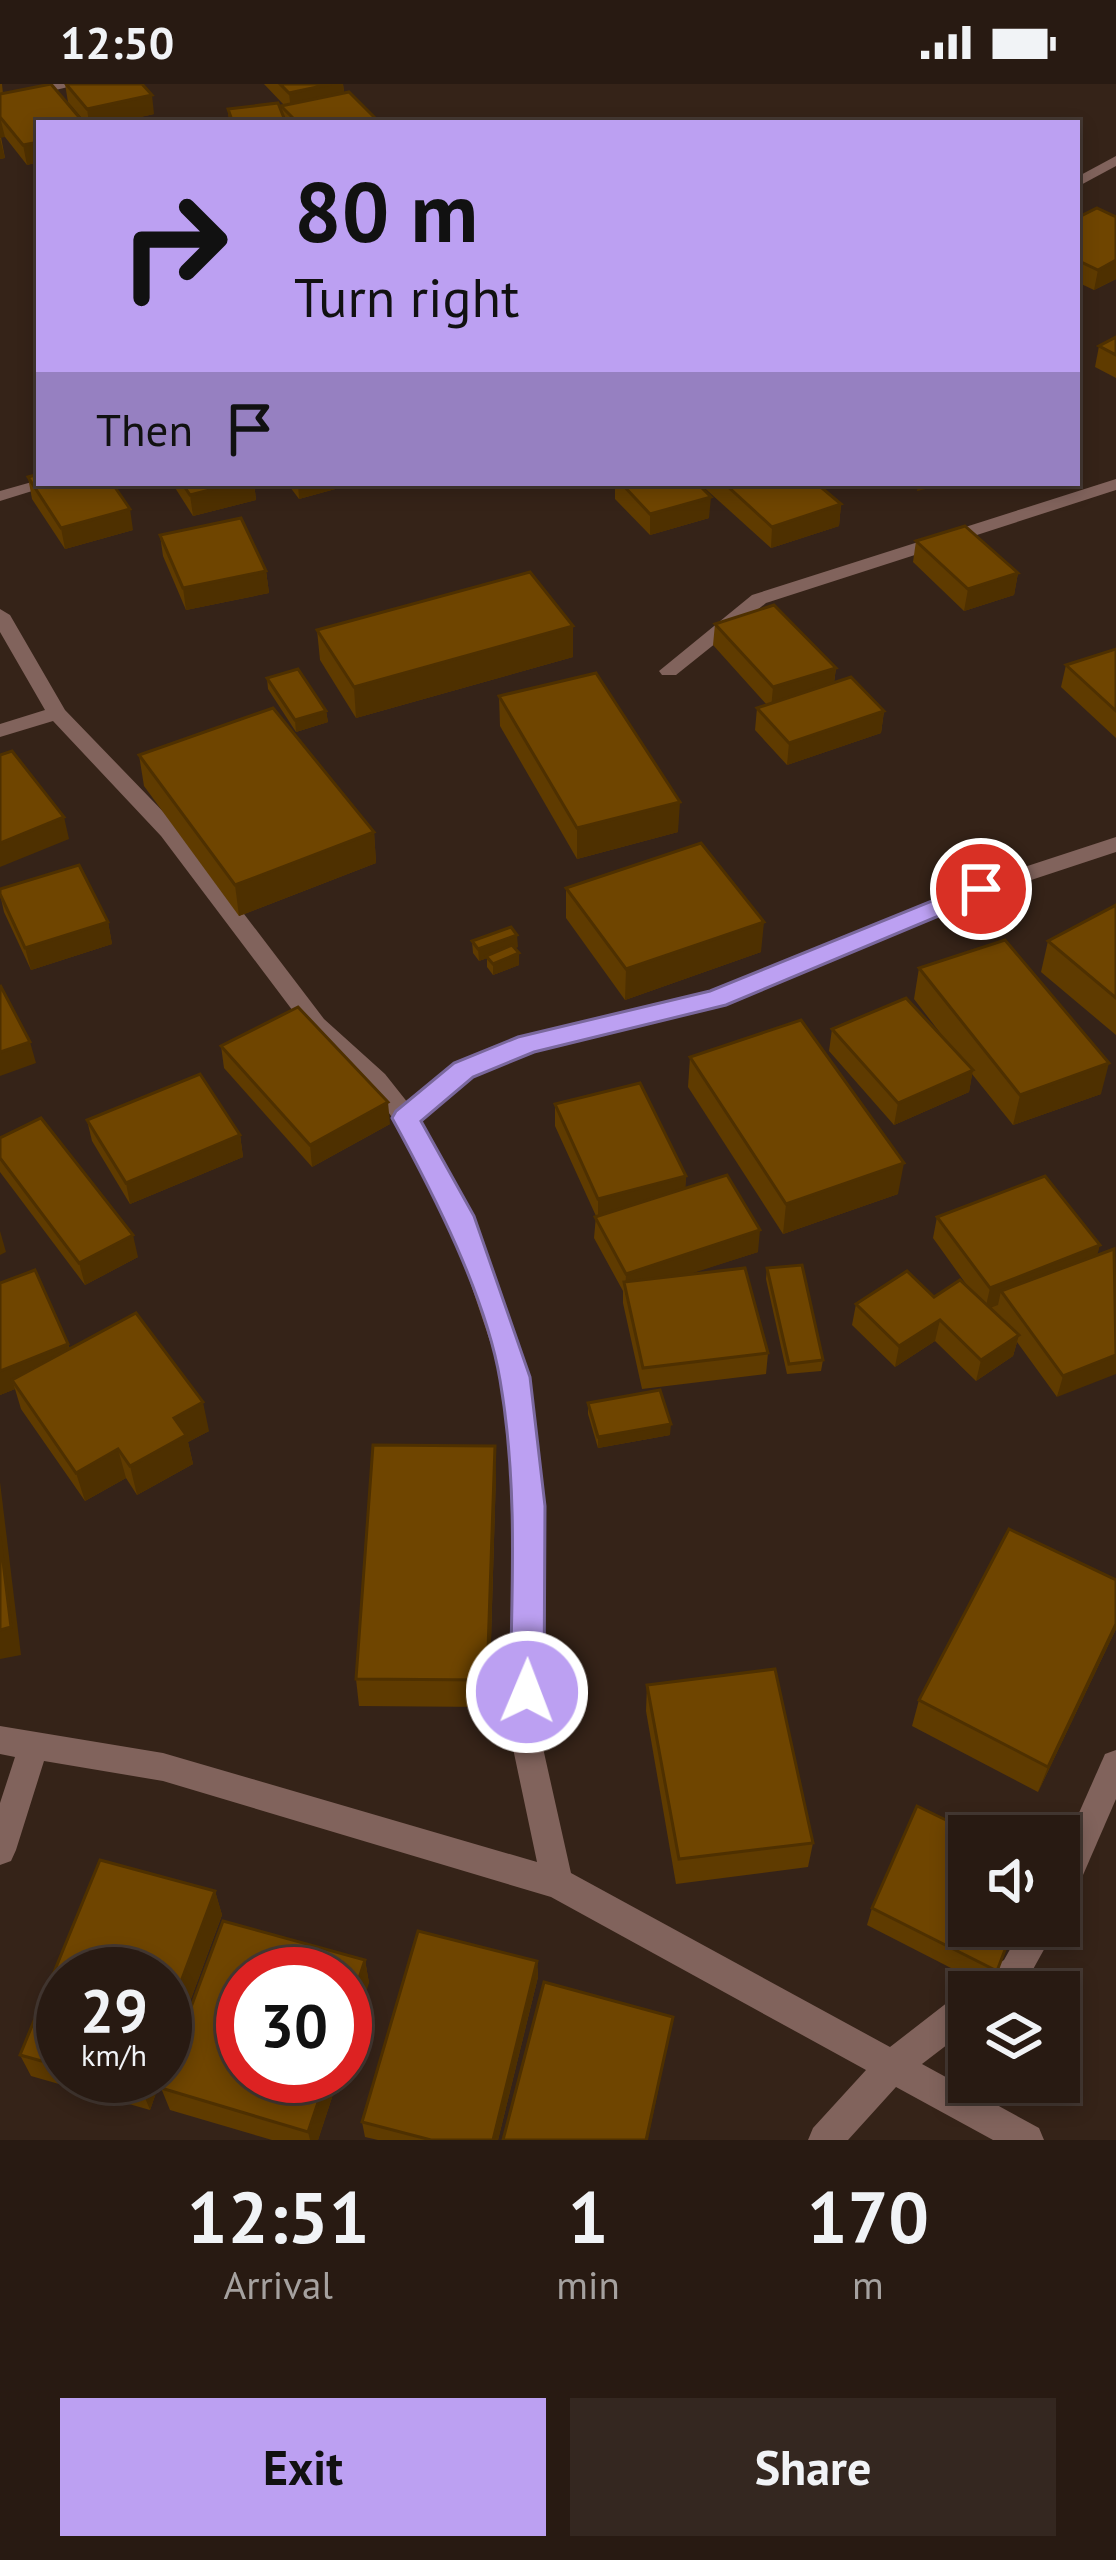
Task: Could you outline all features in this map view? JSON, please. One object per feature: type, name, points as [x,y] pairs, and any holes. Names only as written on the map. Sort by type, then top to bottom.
[{"type":"street","points":[[0,99],[74,84]]},
{"type":"street","points":[[1080,181],[1116,160]]},
{"type":"street","points":[[669,670],[759,599],[1116,484]]},
{"type":"street","points":[[0,496],[38,486]]},
{"type":"street","points":[[0,615],[57,713],[170,831],[316,1025],[376,1080],[406,1118],[460,1216],[515,1377],[530,1506],[526,1739],[557,1883]]},
{"type":"street","points":[[0,730],[57,713]]},
{"type":"street","points":[[406,1118],[464,1070],[527,1044],[717,998],[981,889],[1116,844]]},
{"type":"street","points":[[0,1740],[163,1767],[557,1883],[1027,2140]]},
{"type":"street","points":[[0,1850],[34,1746]]},
{"type":"street","points":[[1080,1846],[1116,1764]]},
{"type":"street","points":[[825,2140],[892,2066],[948,2023]]},
{"type":"building","points":[[51,84],[81,120],[36,120],[36,143],[23,145],[0,117],[0,94]]},
{"type":"building","points":[[66,84],[142,84],[152,95],[87,109]]},
{"type":"building","points":[[280,84],[331,84],[289,93]]},
{"type":"building","points":[[349,92],[377,120],[295,120],[281,106]]},
{"type":"building","points":[[278,103],[285,120],[232,120],[228,109]]},
{"type":"building","points":[[1097,208],[1116,217],[1116,260],[1098,270],[1080,261],[1080,216]]},
{"type":"building","points":[[1116,337],[1116,355],[1099,346]]},
{"type":"building","points":[[36,475],[36,486],[114,486],[130,509],[61,528],[28,477]]},
{"type":"building","points":[[184,486],[225,486],[190,495]]},
{"type":"building","points":[[624,486],[700,486],[711,497],[650,514]]},
{"type":"building","points":[[727,486],[820,486],[841,504],[772,527]]},
{"type":"building","points":[[241,518],[266,571],[183,588],[160,535]]},
{"type":"building","points":[[965,526],[1018,573],[968,589],[916,541]]},
{"type":"building","points":[[530,572],[573,626],[354,687],[317,630]]},
{"type":"building","points":[[774,605],[836,668],[773,687],[715,624]]},
{"type":"building","points":[[1116,649],[1116,711],[1066,665]]},
{"type":"building","points":[[298,669],[326,711],[295,720],[267,678]]},
{"type":"building","points":[[596,673],[680,802],[577,828],[499,696]]},
{"type":"building","points":[[851,677],[884,711],[789,743],[757,708]]},
{"type":"building","points":[[273,708],[374,832],[235,885],[139,755]]},
{"type":"building","points":[[12,751],[64,817],[0,843],[0,755]]},
{"type":"building","points":[[701,843],[764,922],[626,969],[566,888]]},
{"type":"building","points":[[79,865],[108,922],[25,948],[0,889]]},
{"type":"building","points":[[1116,905],[1116,998],[1048,941]]},
{"type":"building","points":[[511,927],[517,935],[478,949],[472,941]]},
{"type":"building","points":[[1005,940],[1109,1063],[1020,1095],[919,968]]},
{"type":"building","points":[[512,945],[519,953],[493,964],[486,956]]},
{"type":"building","points":[[0,985],[30,1042],[0,1052]]},
{"type":"building","points":[[906,998],[973,1070],[898,1103],[832,1029]]},
{"type":"building","points":[[298,1007],[388,1102],[310,1145],[221,1046]]},
{"type":"building","points":[[801,1020],[904,1163],[786,1204],[690,1057]]},
{"type":"building","points":[[200,1074],[240,1135],[126,1183],[87,1120]]},
{"type":"building","points":[[640,1083],[686,1176],[598,1199],[555,1104]]},
{"type":"building","points":[[41,1118],[133,1235],[79,1263],[0,1158],[0,1138]]},
{"type":"building","points":[[727,1175],[760,1230],[626,1274],[595,1217]]},
{"type":"building","points":[[1045,1176],[1100,1245],[990,1288],[937,1217]]},
{"type":"building","points":[[1114,1249],[1116,1355],[1063,1376],[1001,1291]]},
{"type":"building","points":[[802,1265],[823,1360],[789,1364],[767,1268]]},
{"type":"building","points":[[745,1268],[768,1353],[643,1368],[624,1282]]},
{"type":"building","points":[[35,1270],[68,1344],[0,1371],[0,1283]]},
{"type":"building","points":[[907,1271],[934,1297],[960,1280],[1019,1335],[981,1360],[940,1320],[899,1346],[856,1304]]},
{"type":"building","points":[[136,1313],[203,1402],[174,1418],[186,1435],[130,1466],[118,1449],[76,1473],[12,1380]]},
{"type":"building","points":[[660,1390],[671,1424],[598,1437],[588,1403]]},
{"type":"building","points":[[373,1445],[495,1446],[487,1680],[356,1679]]},
{"type":"building","points":[[1009,1529],[1116,1580],[1116,1624],[1048,1767],[919,1700]]},
{"type":"building","points":[[0,1537],[11,1627],[0,1630]]},
{"type":"building","points":[[775,1669],[813,1843],[679,1859],[647,1685]]},
{"type":"building","points":[[917,1806],[948,1821],[948,1946],[872,1908]]},
{"type":"building","points":[[100,1860],[215,1891],[192,1952],[192,1947],[64,1947]]},
{"type":"building","points":[[223,1921],[318,1947],[216,1947],[216,2103],[318,2103],[308,2132],[192,2097],[192,2004]]},
{"type":"building","points":[[418,1931],[537,1961],[493,2140],[431,2140],[362,2122],[368,2103],[372,2103],[372,2088]]},
{"type":"building","points":[[949,1947],[1006,1947],[997,1971]]},
{"type":"building","points":[[544,1982],[673,2017],[646,2140],[503,2140]]},
{"type":"building","points":[[36,2016],[36,2059],[20,2055]]},
{"type":"route","points":[[527,1692],[530,1506],[515,1377],[460,1216],[406,1118],[464,1070],[527,1044],[600,1022],[717,998],[981,889]]}]
